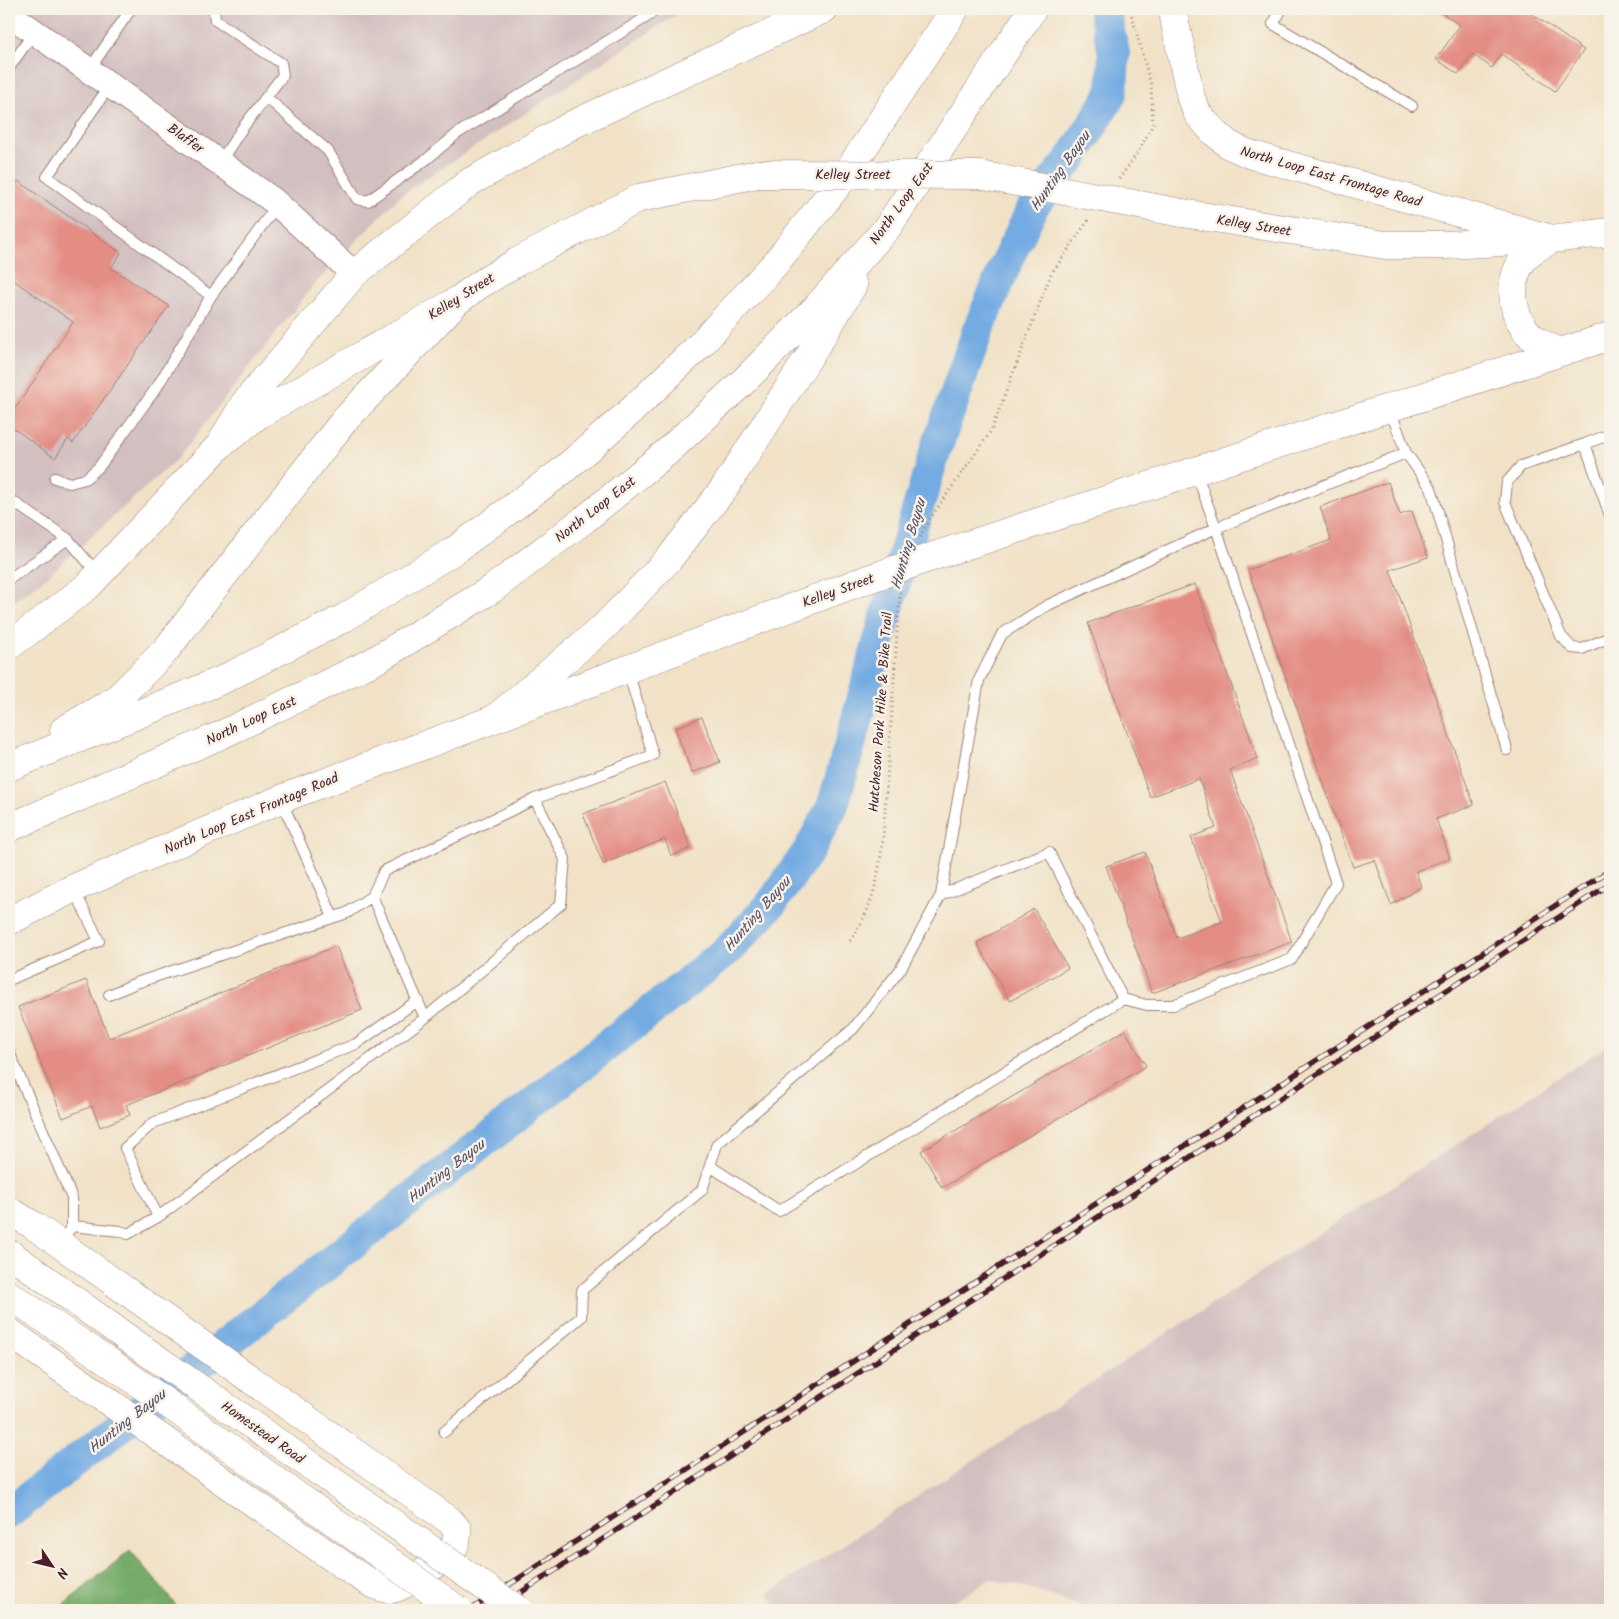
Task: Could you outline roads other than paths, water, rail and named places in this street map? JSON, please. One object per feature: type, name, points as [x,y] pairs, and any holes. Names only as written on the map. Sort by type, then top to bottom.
[{"type":"main road","points":[[9,646],[88,586],[220,445],[244,404],[354,274],[470,182],[574,124],[824,9]]},
{"type":"main road","points":[[9,767],[222,680],[344,618],[455,550],[561,472],[630,412],[700,345],[774,265],[845,176],[955,9]]},
{"type":"main road","name":"North Loop East","points":[[9,828],[223,734],[374,661],[492,589],[585,519],[667,452],[737,387],[816,308],[887,228],[1033,9]]},
{"type":"main road","name":"North Loop East Frontage Road","points":[[1172,9],[1191,98],[1198,114],[1212,131],[1229,145],[1249,154],[1552,239]]},
{"type":"main road","name":"Kelley Street","points":[[220,445],[258,415],[457,301],[479,284],[639,198],[758,174],[979,175],[1182,214],[1385,246],[1446,245],[1552,239],[1610,232]]},
{"type":"main road","points":[[498,716],[605,626],[669,559],[725,487],[826,330],[887,228]]},
{"type":"main road","points":[[1552,239],[1532,251],[1523,261],[1516,273],[1513,286],[1513,300],[1516,313],[1530,336],[1541,344],[1561,352]]},
{"type":"main road","points":[[9,762],[117,699],[165,651],[343,422],[457,301]]},
{"type":"main road","name":"Kelley Street","points":[[498,716],[857,582],[929,548],[1196,471],[1610,336]]},
{"type":"main road","name":"North Loop East Frontage Road","points":[[9,921],[74,888],[280,799],[498,716]]},
{"type":"main road","points":[[9,1211],[33,1225],[66,1234],[147,1306],[449,1520],[457,1529],[457,1541],[451,1551],[407,1583],[393,1589],[374,1584],[352,1572],[9,1332]]},
{"type":"main road","name":"Homestead Road","points":[[9,1253],[127,1338],[518,1610]]},
{"type":"main road","points":[[9,1295],[102,1357],[458,1610]]},
{"type":"street","name":"Blaffer","points":[[9,14],[278,204],[354,274]]},
{"type":"lane","points":[[89,70],[131,9]]},
{"type":"lane","points":[[214,9],[215,20],[280,63],[283,75],[220,162]]},
{"type":"lane","points":[[266,97],[328,151],[358,199],[368,201],[427,159],[458,133],[650,15],[652,9]]},
{"type":"lane","points":[[1282,9],[1273,24],[1412,106]]},
{"type":"lane","points":[[9,68],[34,32]]},
{"type":"lane","points":[[110,85],[47,177],[211,296]]},
{"type":"lane","points":[[55,478],[70,483],[85,479],[99,467],[157,387],[211,296],[278,204]]},
{"type":"lane","points":[[1390,408],[1406,453],[1431,488],[1507,750]]},
{"type":"lane","points":[[1610,434],[1521,466],[1508,482],[1505,502],[1561,636],[1572,648],[1582,649],[1610,637]]},
{"type":"lane","points":[[1585,444],[1610,516]]},
{"type":"lane","points":[[444,1432],[581,1317],[582,1290],[702,1190],[717,1144],[853,1029],[900,970],[941,895],[979,680],[1002,634],[1046,606],[1216,528],[1406,453]]},
{"type":"lane","points":[[710,1166],[779,1212],[1123,999],[1147,1005],[1173,1005],[1292,959],[1336,883],[1196,471]]},
{"type":"lane","points":[[9,498],[68,539],[99,575]]},
{"type":"lane","points":[[9,580],[68,539]]},
{"type":"lane","points":[[109,995],[136,983],[347,913],[372,896],[384,871],[535,799],[653,755],[626,668]]},
{"type":"lane","points":[[280,799],[333,918]]},
{"type":"lane","points":[[9,1052],[72,1198],[66,1234],[120,1231],[128,1234],[158,1217],[426,1018],[561,904],[565,859],[535,799]]},
{"type":"lane","points":[[941,895],[1048,852],[1123,999]]},
{"type":"lane","points":[[9,980],[99,941],[74,888]]},
{"type":"lane","points":[[372,896],[426,1018]]},
{"type":"lane","points":[[158,1217],[125,1148],[153,1123],[356,1044],[418,1000]]},
{"type":"waterway","name":"Hunting Bayou","points":[[9,1513],[683,986],[729,949],[771,904],[809,850],[833,805],[890,601],[933,458],[978,330],[1011,252],[1034,205],[1073,156],[1112,93],[1114,53],[1104,9]]},
{"type":"railway","points":[[470,1610],[1610,870]]},
{"type":"railway","points":[[494,1610],[1610,884]]}]
